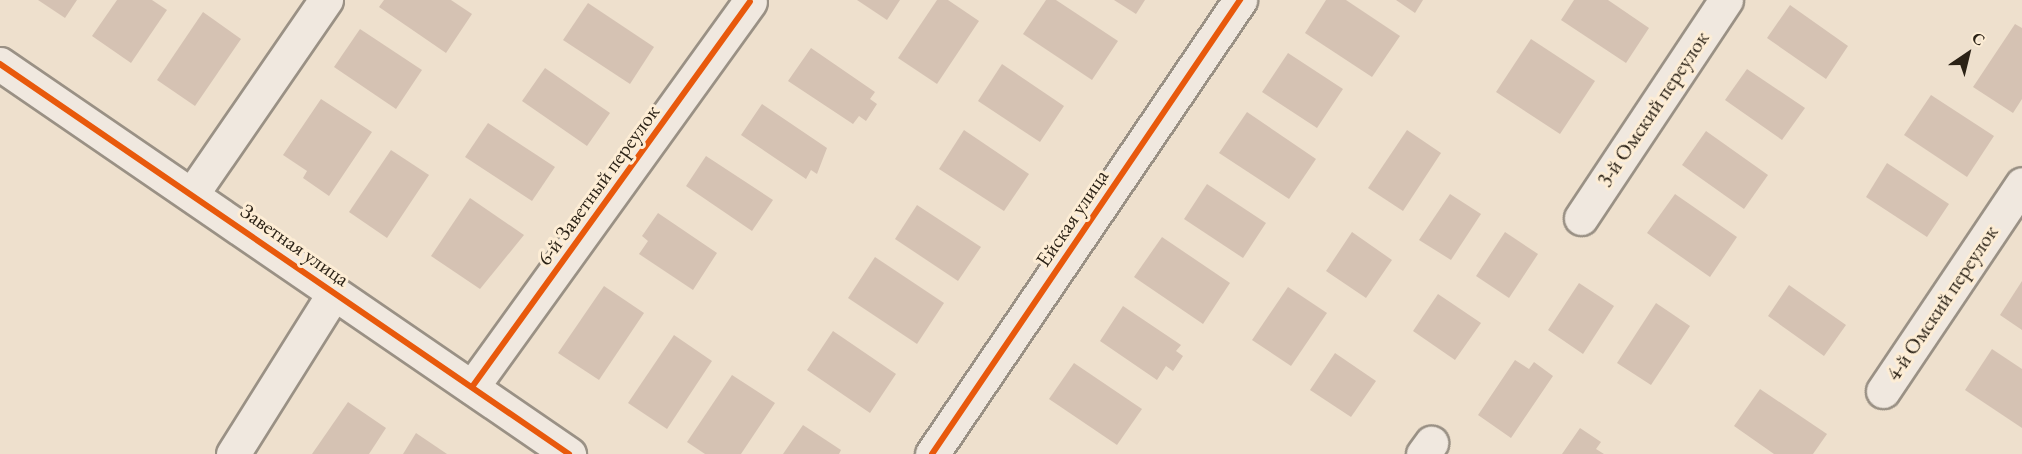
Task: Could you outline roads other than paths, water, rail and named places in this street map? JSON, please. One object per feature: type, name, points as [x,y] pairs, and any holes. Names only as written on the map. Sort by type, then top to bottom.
[{"type":"street","points":[[192,194],[326,0]]},
{"type":"street","name":"Ейская улица","points":[[932,454],[1240,0]]},
{"type":"street","name":"3-й Омский переулок","points":[[1581,218],[1726,0]]},
{"type":"street","name":"6-й Заветный переулок","points":[[472,387],[750,2]]},
{"type":"street","name":"Заветная улица","points":[[0,64],[569,454]]},
{"type":"street","name":"4-й Омский переулок","points":[[1883,391],[2022,184]]},
{"type":"street","points":[[233,454],[334,293]]}]
